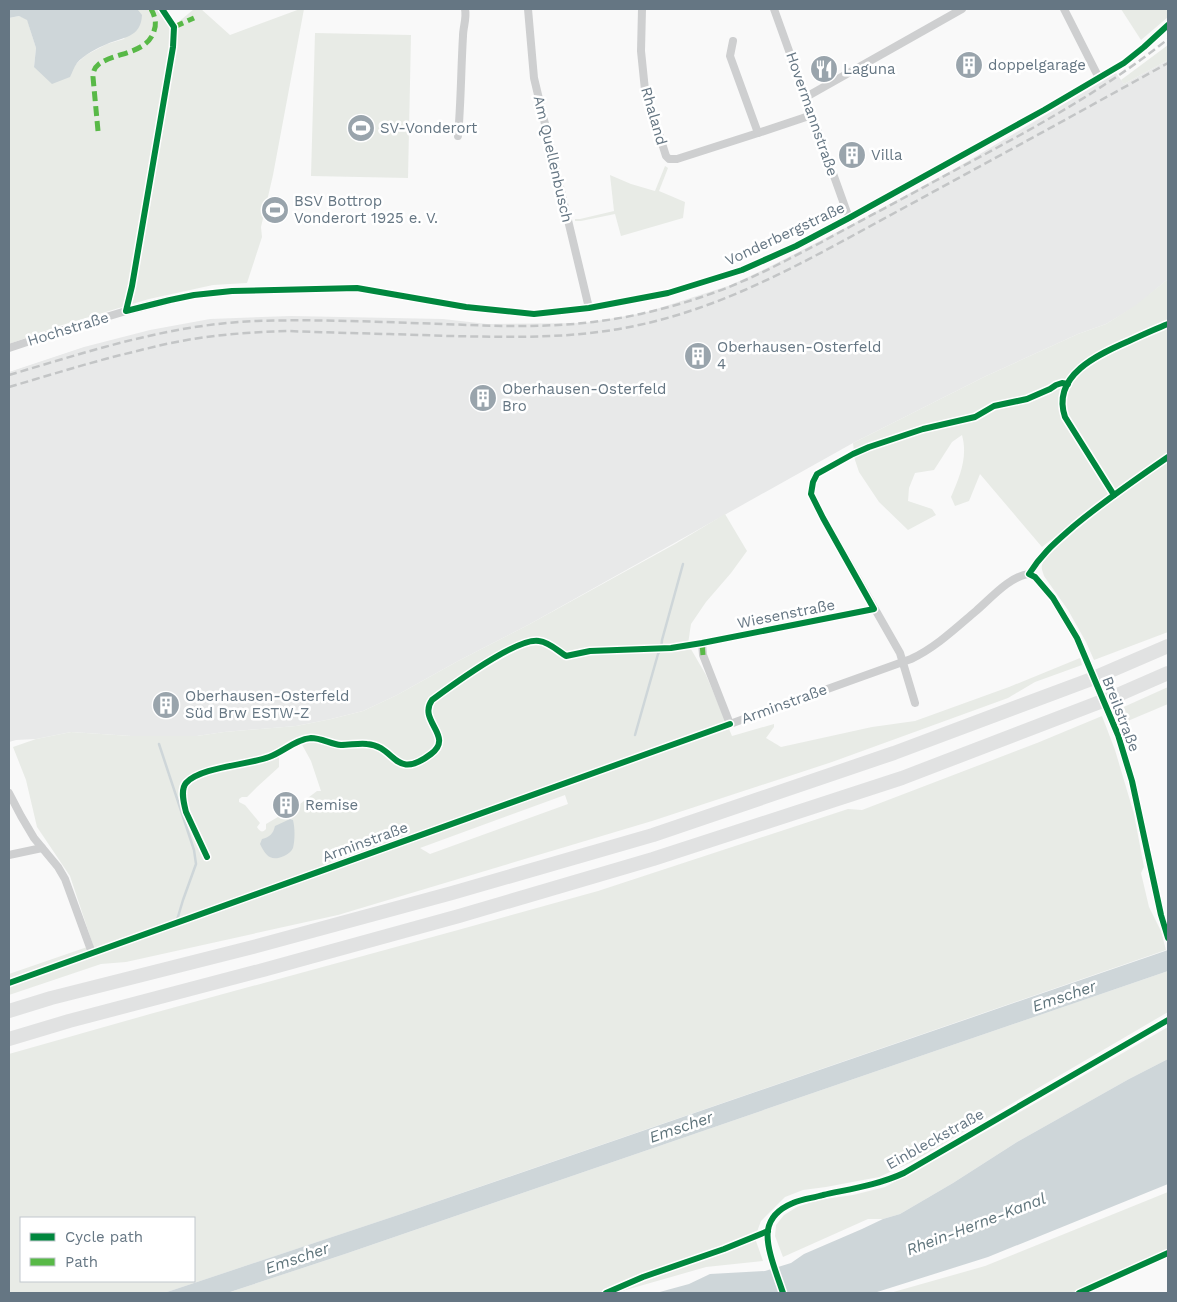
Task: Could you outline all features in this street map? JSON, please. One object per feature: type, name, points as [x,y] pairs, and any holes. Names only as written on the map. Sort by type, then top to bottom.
[{"type":"highway","points":[[9,1011],[452,893],[653,835],[894,753],[1095,678],[1168,646]]},
{"type":"highway","points":[[9,1039],[450,918],[653,859],[902,778],[1113,697],[1168,673]]},
{"type":"street","points":[[458,136],[466,9]]},
{"type":"street","name":"Am Quellenbusch","points":[[528,9],[534,78],[589,308]]},
{"type":"street","name":"Rhaland","points":[[642,9],[641,50],[645,90],[666,156],[669,159],[812,115]]},
{"type":"street","name":"Hovermannstraße","points":[[774,9],[848,218]]},
{"type":"street","points":[[806,98],[962,9]]},
{"type":"street","points":[[1064,9],[1100,78]]},
{"type":"street","name":"Vonderbergstraße","points":[[246,291],[357,288],[466,307],[534,314],[589,308],[668,294],[742,270],[796,246],[1100,78],[1144,47],[1168,25]]},
{"type":"street","points":[[733,41],[730,56],[758,132]]},
{"type":"street","name":"Hochstraße","points":[[9,348],[91,321],[170,300],[215,293],[246,291]]},
{"type":"street","name":"Arminstraße","points":[[9,983],[916,657],[974,613],[1013,579],[1029,574],[1048,549],[1080,521],[1168,457]]},
{"type":"street","points":[[813,482],[811,494],[900,653],[915,703]]},
{"type":"street","name":"Breilstraße","points":[[1029,574],[1035,577],[1053,598],[1078,638],[1118,735],[1132,781],[1161,915],[1168,937]]},
{"type":"street","name":"Wiesenstraße","points":[[730,724],[703,655],[702,644],[874,608]]},
{"type":"street","points":[[9,793],[21,816],[65,880],[92,953]]},
{"type":"street","points":[[9,855],[42,848]]},
{"type":"street","name":"Einbleckstraße","points":[[783,1293],[772,1258],[768,1240],[768,1227],[774,1216],[786,1206],[885,1180],[904,1173],[1168,1020]]},
{"type":"shaded area","points":[[134,9],[165,9],[176,24],[194,9],[201,9],[230,35],[304,9],[273,175],[261,227],[262,237],[247,283],[213,285],[149,299],[59,326],[9,344],[9,18],[19,16],[27,19],[36,48],[34,67],[76,64],[86,55],[107,44],[124,39],[138,10]]},
{"type":"shaded area","points":[[1121,9],[1168,9],[1168,17],[1141,40]]},
{"type":"shaded area","name":"SV-Vonderort","points":[[315,33],[411,35],[408,178],[311,176]]},
{"type":"shaded area","points":[[1168,45],[1168,60],[1124,84],[1121,80]]},
{"type":"shaded area","points":[[1168,60],[1168,279],[1136,306],[1106,324],[1078,334],[986,376],[853,443],[528,625],[397,695],[363,711],[296,726],[197,736],[131,736],[71,732],[9,742],[9,372],[84,347],[150,330],[210,319],[291,316],[443,319],[487,324],[585,323],[644,313],[731,285],[767,268],[958,167],[1116,73],[1124,84]]},
{"type":"shaded area","points":[[665,166],[668,168],[659,191],[685,202],[683,218],[621,236],[615,214],[575,221],[575,219],[614,211],[610,175],[655,191]]},
{"type":"shaded area","points":[[1168,279],[1168,453],[1119,486],[1042,547],[980,474],[969,501],[955,506],[951,497],[964,459],[962,435],[952,442],[934,470],[915,473],[909,488],[908,501],[932,509],[936,515],[908,530],[879,502],[859,472],[853,443],[986,376],[1078,334],[1106,324],[1136,305]]},
{"type":"shaded area","points":[[1168,462],[1168,632],[1094,660],[1068,610],[1044,576],[1042,565],[1052,550],[1128,490]]},
{"type":"shaded area","points":[[725,514],[747,551],[691,624],[688,644],[706,675],[732,736],[774,724],[766,738],[781,747],[872,727],[915,721],[1009,687],[1080,658],[1082,665],[1035,682],[1008,698],[832,762],[652,821],[338,915],[126,962],[101,964],[9,995],[9,974],[93,945],[70,876],[37,827],[26,780],[13,747],[36,739],[71,732],[131,736],[197,736],[296,726],[363,711],[397,695],[528,625],[675,544]],"holes":[[[300,741],[311,761],[321,791],[317,791],[300,804],[266,824],[264,831],[259,830],[257,827],[260,823],[245,805],[239,802],[239,799],[247,797],[279,767],[279,753]],[[565,795],[568,804],[430,854],[420,848]]]},
{"type":"shaded area","points":[[1168,687],[1168,704],[1123,723],[1117,710]]},
{"type":"shaded area","points":[[1102,716],[1115,750],[1134,814],[1144,867],[1141,873],[1149,907],[1161,931],[1166,950],[398,1215],[164,1293],[9,1293],[9,1054],[598,891],[848,809],[862,810]]},
{"type":"shaded area","points":[[1168,971],[1168,1012],[912,1162],[879,1177],[803,1190],[785,1197],[761,1221],[758,1229],[756,1241],[763,1261],[706,1267],[615,1293],[227,1293],[345,1254]]},
{"type":"shaded area","points":[[1168,1027],[1168,1059],[1017,1142],[900,1214],[883,1219],[868,1219],[783,1257],[775,1236],[776,1225],[784,1215],[797,1207],[818,1200],[853,1195],[885,1187]]},
{"type":"shaded area","points":[[1168,1192],[1168,1252],[1077,1293],[890,1293],[985,1266]]},
{"type":"water","points":[[9,9],[134,9],[138,10],[142,15],[141,23],[130,36],[91,52],[77,63],[70,77],[52,84],[34,67],[36,48],[27,20],[19,16],[9,18]]},
{"type":"water","points":[[290,819],[293,820],[294,827],[293,848],[288,854],[279,858],[269,857],[260,844],[262,839],[271,835],[275,826]]},
{"type":"water","name":"Emscher","points":[[1168,950],[1168,971],[345,1254],[227,1293],[164,1293],[398,1215]]},
{"type":"water","name":"Rhein-Herne-Kanal","points":[[1168,1059],[1168,1184],[988,1257],[874,1293],[656,1293],[689,1284],[710,1274],[765,1271],[791,1263],[804,1254],[883,1219],[900,1214],[1017,1142]]},
{"type":"waterway","points":[[635,735],[661,649],[683,564]]},
{"type":"waterway","points":[[159,744],[194,850],[196,864],[177,920]]},
{"type":"railway","points":[[9,375],[131,340],[193,327],[225,323],[304,320],[537,326],[593,322],[654,311],[684,303],[727,288],[767,270],[995,149],[1084,98],[1141,60],[1168,39]]},
{"type":"railway","points":[[9,387],[156,346],[205,337],[287,331],[493,337],[536,336],[602,332],[661,320],[731,296],[799,264],[1168,63]]},
{"type":"marked path","points":[[98,131],[93,77],[96,66],[106,60],[130,52],[150,39],[155,28],[151,9]]},
{"type":"marked path","points":[[174,27],[194,18]]},
{"type":"marked path","points":[[703,655],[702,643],[705,643]]},
{"type":"cycle path","points":[[162,9],[174,27],[173,47],[132,286],[126,311],[194,295],[232,291],[357,288],[466,307],[534,314],[589,308],[668,293],[742,270],[796,246],[849,218],[1044,110],[1124,63],[1168,25]]},
{"type":"cycle path","points":[[1114,495],[1065,417],[1062,402],[1065,389],[1071,378],[1080,368],[1104,352],[1168,324]]},
{"type":"cycle path","points":[[207,857],[186,812],[184,801],[184,786],[193,778],[202,773],[269,757],[300,741],[311,738],[341,745],[367,744],[377,746],[402,764],[409,765],[419,762],[431,754],[439,741],[429,715],[432,700],[501,654],[529,642],[543,642],[566,656],[590,651],[671,648],[874,609],[811,494],[813,482],[817,474],[869,447],[923,429],[975,417],[994,406],[1027,399],[1056,385],[1068,384]]},
{"type":"cycle path","points":[[1168,457],[1108,499],[1074,526],[1044,554],[1029,574],[1035,577],[1053,598],[1077,638],[1118,735],[1132,781],[1161,915],[1168,938]]},
{"type":"cycle path","points":[[9,983],[730,724]]},
{"type":"cycle path","points":[[783,1293],[768,1245],[769,1225],[780,1210],[800,1200],[874,1184],[904,1173],[1168,1020]]},
{"type":"cycle path","points":[[606,1293],[643,1277],[724,1249],[768,1231]]},
{"type":"cycle path","points":[[1079,1293],[1168,1253]]},
{"type":"place","name":"doppelgarage","points":[[969,65]]},
{"type":"place","name":"Laguna","points":[[824,69]]},
{"type":"place","name":"SV-Vonderort","points":[[361,128]]},
{"type":"place","name":"Villa","points":[[852,155]]},
{"type":"place","name":"BSV Bottrop Vonderort 1925 e. V.","points":[[275,210]]},
{"type":"place","name":"Oberhausen-Osterfeld 4","points":[[698,356]]},
{"type":"place","name":"Oberhausen-Osterfeld Bro","points":[[483,398]]},
{"type":"place","name":"Oberhausen-Osterfeld Süd Brw ESTW-Z","points":[[166,705]]},
{"type":"place","name":"Remise","points":[[286,805]]}]
